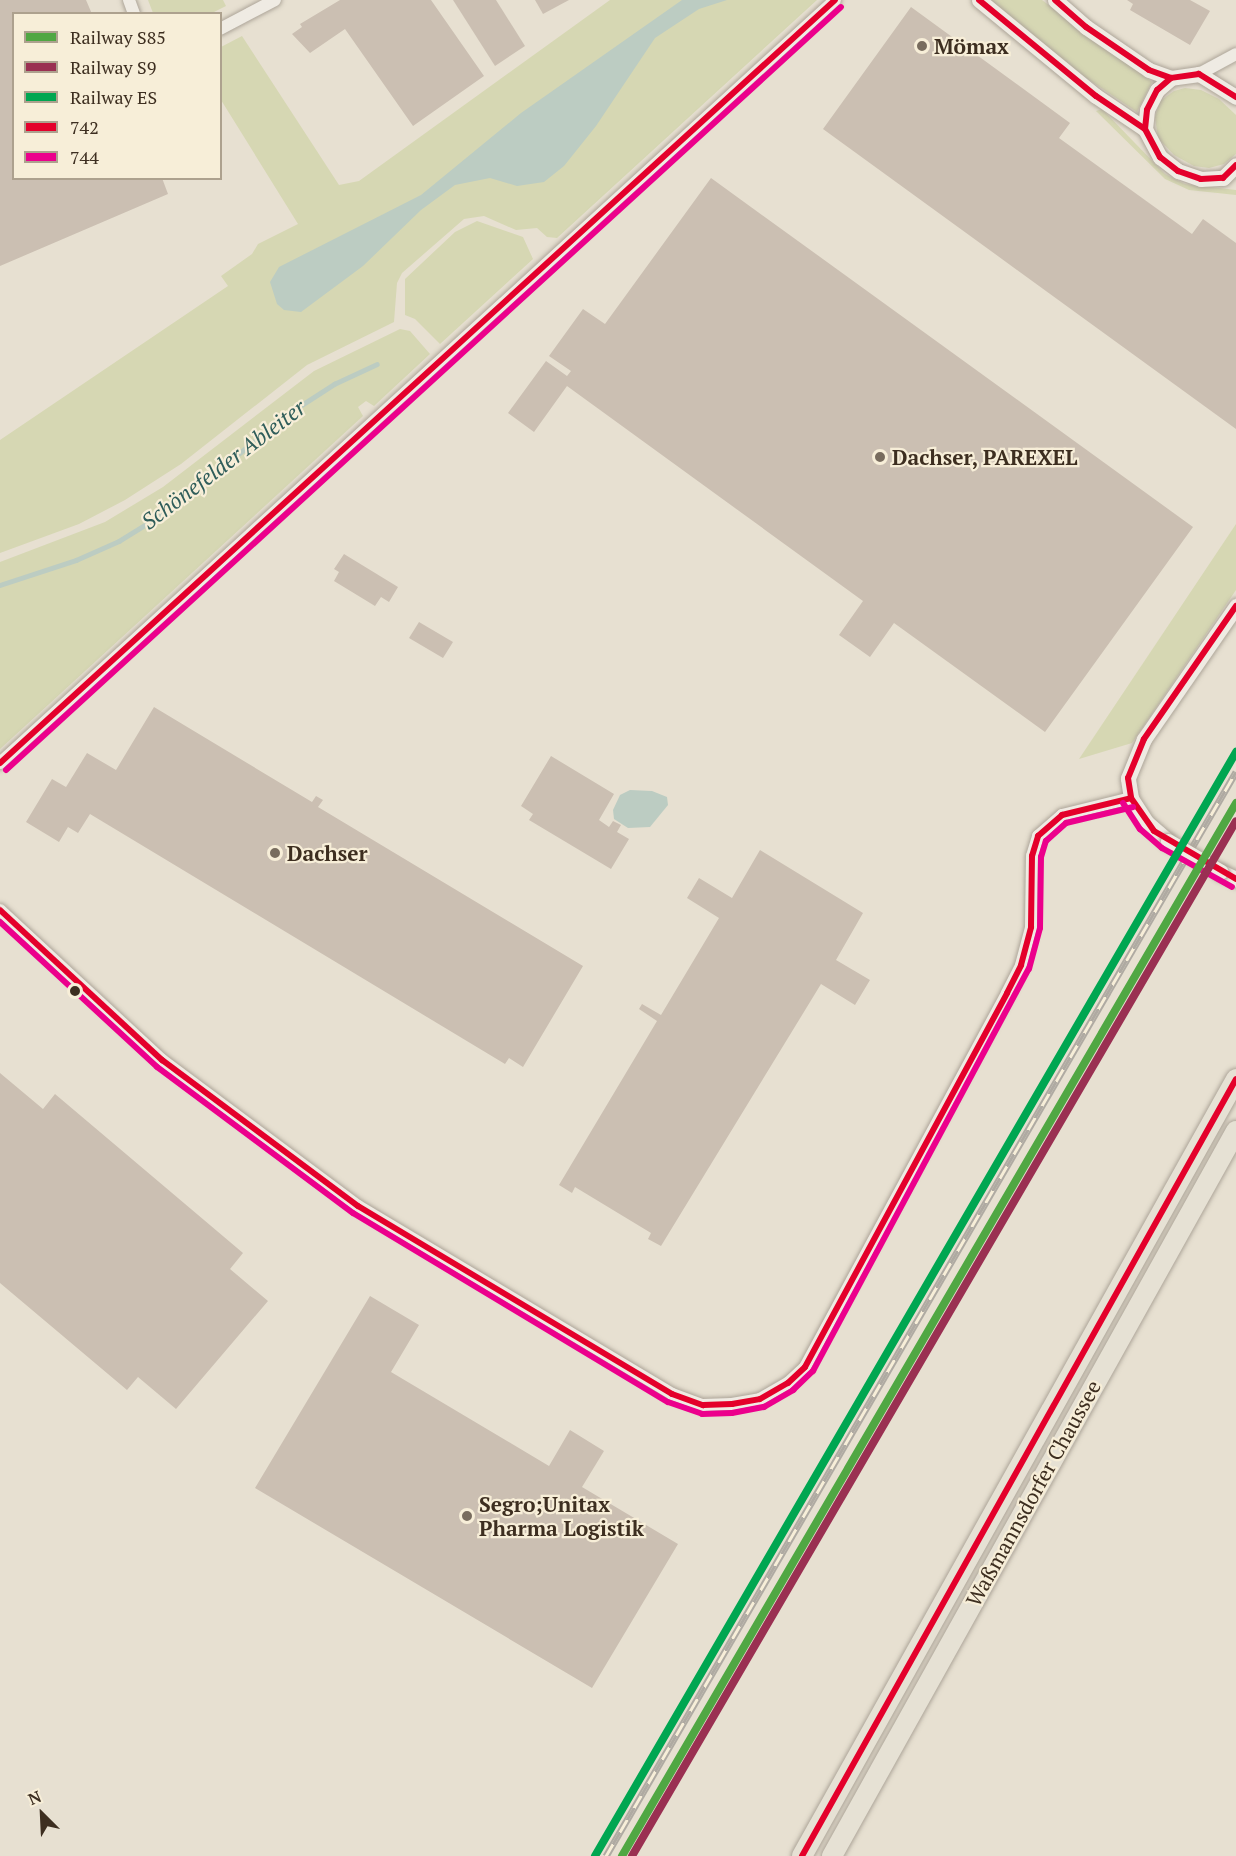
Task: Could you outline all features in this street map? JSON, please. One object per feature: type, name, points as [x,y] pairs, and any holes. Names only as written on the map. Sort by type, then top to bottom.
[{"type":"main road","name":"Waßmannsdorfer Chaussee","points":[[802,1856],[1236,1079]]},
{"type":"main road","name":"Waßmannsdorfer Chaussee","points":[[832,1856],[1236,1131]]},
{"type":"street","points":[[222,28],[275,0]]},
{"type":"street","points":[[0,763],[835,0]]},
{"type":"street","points":[[980,0],[1026,41],[1145,129],[1160,158],[1178,171],[1201,179],[1229,179],[1236,165]]},
{"type":"street","points":[[1055,0],[1086,27],[1149,70],[1171,78],[1199,74],[1236,54]]},
{"type":"street","points":[[1199,74],[1236,98]]},
{"type":"street","points":[[1145,129],[1146,110],[1157,90],[1171,78]]},
{"type":"street","points":[[1236,606],[1144,739],[1128,778],[1131,798],[1147,823],[1168,842],[1236,879]]},
{"type":"street","points":[[0,910],[162,1060],[358,1206],[672,1394],[703,1405],[732,1404],[760,1399],[788,1383],[805,1367],[1007,993],[1021,965],[1031,927],[1032,856],[1038,836],[1062,815],[1131,798]]},
{"type":"green space","points":[[148,0],[223,0],[226,6],[214,12],[153,12]]},
{"type":"green space","points":[[610,0],[817,0],[557,238],[547,237],[537,228],[516,230],[484,216],[464,219],[402,273],[397,283],[394,322],[307,365],[181,464],[125,500],[79,524],[0,553],[0,440],[228,286],[221,276],[252,254],[258,244],[298,224],[222,102],[222,46],[242,36],[339,185],[359,181]]},
{"type":"green space","points":[[988,0],[1042,0],[1152,82],[1137,112],[1070,67]]},
{"type":"green space","points":[[1185,88],[1201,90],[1219,99],[1236,115],[1236,154],[1224,164],[1209,168],[1194,166],[1174,155],[1158,138],[1155,117],[1160,101],[1174,91]]},
{"type":"green space","points":[[1102,109],[1165,174],[1185,184],[1236,190],[1236,195],[1189,190],[1165,179],[1096,111]]},
{"type":"green space","points":[[477,221],[523,237],[533,259],[440,344],[415,319],[405,315],[405,279],[455,232]]},
{"type":"green space","points":[[400,329],[410,331],[430,354],[374,406],[366,401],[358,407],[363,416],[0,749],[0,562],[105,522],[163,487],[314,371]]},
{"type":"green space","points":[[1236,524],[1236,590],[1132,743],[1079,759]]},
{"type":"shaded area","points":[[682,0],[727,0],[699,9],[655,38],[596,126],[564,166],[544,182],[517,186],[490,178],[455,185],[421,210],[363,266],[301,312],[284,310],[277,304],[270,282],[279,267],[421,195],[521,113]]},
{"type":"shaded area","points":[[630,790],[652,791],[667,797],[668,805],[650,827],[628,828],[614,819],[613,810],[620,795]]},
{"type":"building","points":[[0,0],[86,0],[91,12],[12,12],[12,180],[163,180],[168,194],[0,266]]},
{"type":"building","points":[[340,0],[431,0],[484,76],[413,126],[345,29],[310,53],[292,34],[302,27],[300,24]]},
{"type":"building","points":[[453,0],[496,0],[525,46],[495,66]]},
{"type":"building","points":[[535,0],[569,0],[543,14]]},
{"type":"building","points":[[1127,0],[1190,0],[1210,11],[1190,45],[1130,10],[1133,4]]},
{"type":"building","points":[[911,7],[1070,123],[1059,138],[1192,234],[1203,219],[1236,243],[1236,429],[823,129]]},
{"type":"building","name":"Dachser, PAREXEL","points":[[711,178],[1193,527],[1045,732],[894,623],[870,657],[839,635],[863,601],[567,386],[534,432],[508,413],[546,361],[567,376],[571,371],[549,356],[583,309],[605,324]]},
{"type":"building","points":[[344,554],[398,587],[389,602],[381,597],[375,606],[334,581],[339,572],[334,569]]},
{"type":"building","points":[[419,622],[453,642],[443,658],[409,638]]},
{"type":"building","name":"Dachser","points":[[154,707],[312,802],[316,796],[323,800],[318,807],[583,966],[523,1067],[509,1058],[505,1064],[90,814],[78,833],[68,827],[59,842],[26,822],[52,779],[66,787],[87,753],[116,770]]},
{"type":"building","points":[[551,756],[614,794],[599,820],[609,827],[613,821],[621,825],[617,832],[629,839],[611,869],[529,820],[533,814],[521,806]]},
{"type":"building","points":[[760,850],[863,913],[836,960],[870,980],[855,1005],[821,984],[661,1246],[648,1239],[651,1233],[575,1187],[572,1193],[559,1185],[657,1021],[639,1009],[642,1004],[661,1015],[719,918],[687,898],[699,878],[732,898]]},
{"type":"building","points":[[0,1073],[43,1109],[55,1094],[243,1253],[230,1269],[268,1301],[176,1409],[138,1377],[127,1390],[0,1283]]},
{"type":"building","name":"Segro;Unitax Pharma Logistik","points":[[370,1296],[419,1325],[391,1372],[549,1466],[570,1430],[604,1451],[582,1487],[678,1544],[592,1688],[255,1488]]},
{"type":"waterway","name":"Schönefelder Ableiter","points":[[0,585],[76,560],[119,541],[161,515],[294,410],[334,384],[377,364]]},
{"type":"railway","points":[[606,1856],[1236,772]]},
{"type":"rail line","name":"ES","points":[[595,1856],[1236,752]]},
{"type":"rail line","name":"S85","points":[[622,1856],[1236,803]]},
{"type":"rail line","name":"S9","points":[[632,1856],[1236,821]]},
{"type":"transit line","name":"742","points":[[0,763],[835,0]]},
{"type":"transit line","name":"742","points":[[979,0],[1096,96],[1145,129]]},
{"type":"transit line","name":"742","points":[[1055,0],[1086,27],[1149,70],[1171,78]]},
{"type":"transit line","name":"744","points":[[6,770],[841,7]]},
{"type":"transit line","name":"742","points":[[1236,97],[1199,74],[1171,78],[1157,90],[1147,110],[1145,129],[1160,157],[1178,171],[1201,179],[1223,178],[1236,165]]},
{"type":"transit line","name":"742","points":[[1236,606],[1144,739],[1128,778],[1131,798],[1154,831],[1236,879]]},
{"type":"transit line","name":"742","points":[[0,910],[162,1060],[358,1206],[672,1394],[703,1405],[732,1404],[760,1399],[788,1383],[805,1367],[1007,993],[1021,965],[1031,927],[1032,856],[1038,836],[1062,815],[1131,798]]},
{"type":"transit line","name":"744","points":[[1123,803],[1140,829],[1162,848],[1232,887]]},
{"type":"transit line","name":"744","points":[[0,922],[157,1067],[353,1213],[668,1402],[702,1414],[732,1413],[764,1407],[793,1390],[813,1371],[1029,969],[1040,928],[1041,857],[1046,841],[1066,823],[1133,807]]},
{"type":"transit line","name":"742","points":[[802,1856],[1236,1079]]},
{"type":"place","name":"Mömax","points":[[922,46]]},
{"type":"place","name":"Dachser, PAREXEL","points":[[880,457]]},
{"type":"place","name":"Dachser","points":[[275,853]]},
{"type":"place","name":"Segro;Unitax Pharma Logistik","points":[[467,1516]]}]
